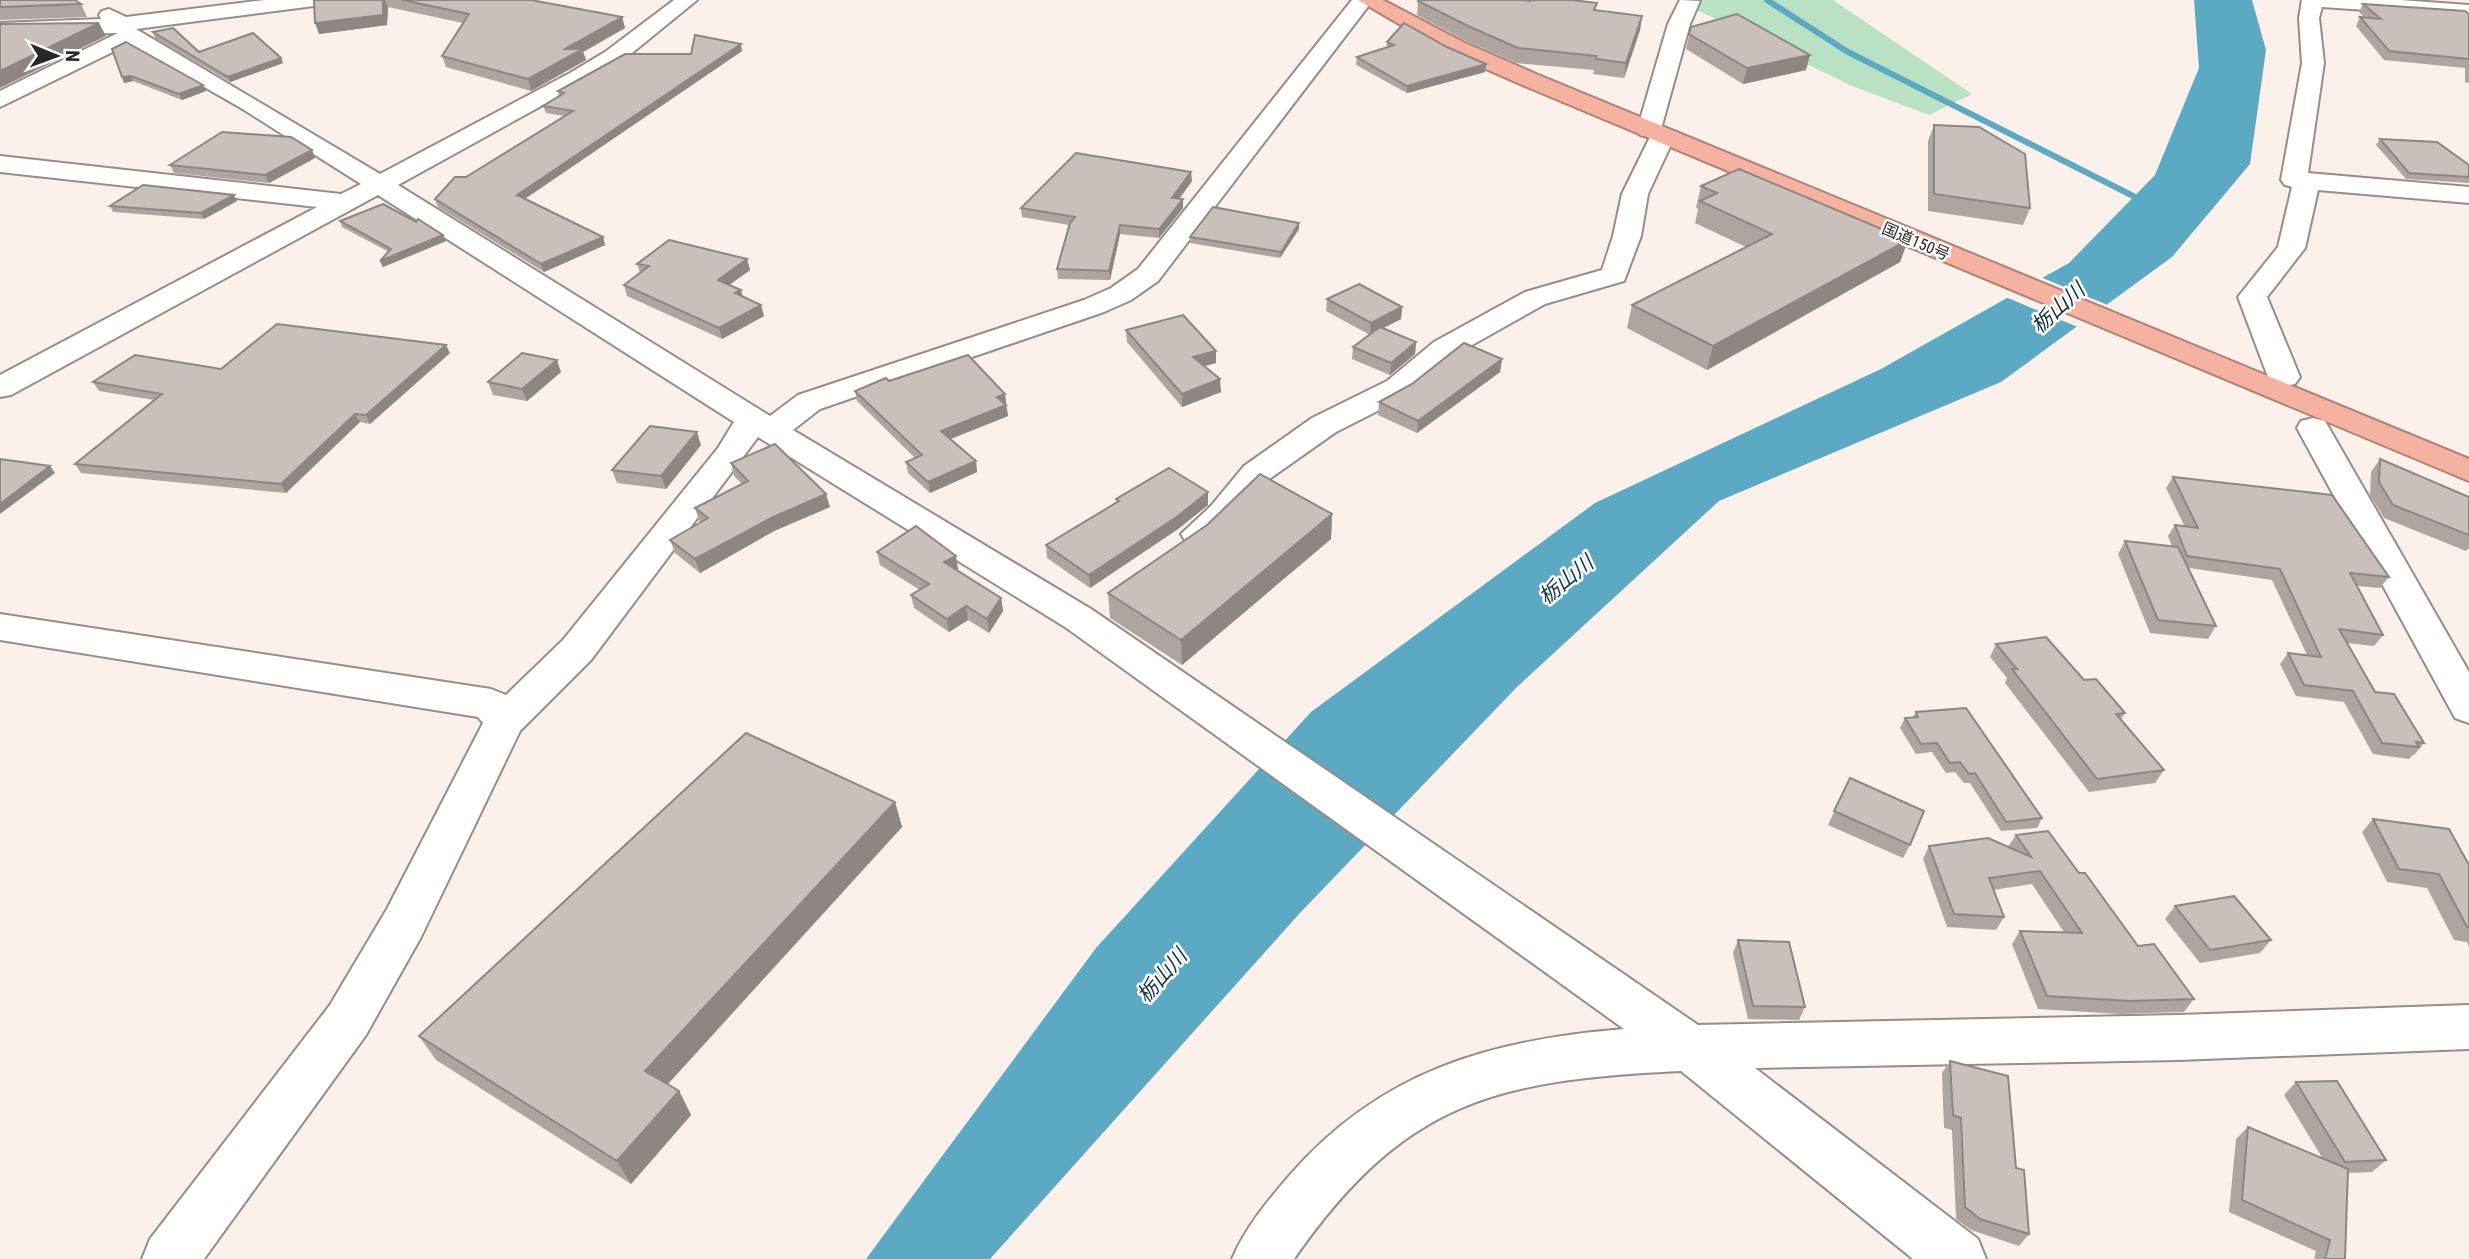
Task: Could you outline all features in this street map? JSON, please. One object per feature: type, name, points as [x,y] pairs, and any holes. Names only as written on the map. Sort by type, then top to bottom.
[{"type":"highway","name":"国道150号","points":[[1365,0],[1455,47],[1656,133],[2469,471]]},
{"type":"street","points":[[0,29],[126,29],[314,0]]},
{"type":"street","points":[[0,388],[382,185],[589,71],[687,0]]},
{"type":"street","points":[[170,1259],[348,1020],[404,923],[504,722],[577,650],[732,452],[763,424],[809,402],[1121,295],[1148,275],[1365,0]]},
{"type":"street","points":[[2469,11],[2313,0],[2309,18],[2311,74],[2294,180],[2459,194],[2469,217]]},
{"type":"street","points":[[1170,555],[1223,514],[1256,473],[1324,425],[1398,388],[1445,348],[1535,298],[1614,275],[1627,236],[1635,194],[1656,133],[1679,24],[1690,1]]},
{"type":"street","points":[[96,6],[126,29],[382,185],[763,424],[1089,610],[1229,723],[1689,1047],[1958,1259]]},
{"type":"street","points":[[0,100],[126,29]]},
{"type":"street","points":[[0,164],[347,203]]},
{"type":"street","points":[[2284,377],[2252,296],[2291,248],[2307,180]]},
{"type":"street","points":[[2313,428],[2469,708]]},
{"type":"street","points":[[0,627],[491,704],[504,722]]},
{"type":"street","points":[[1260,1259],[1304,1197],[1347,1150],[1396,1113],[1449,1086],[1512,1065],[1592,1054],[1689,1047],[2220,1038],[2469,1027]]},
{"type":"green space","points":[[1690,0],[1833,0],[1972,94],[1929,115],[1852,86],[1695,9]]},
{"type":"water","name":"栃山川","points":[[2194,0],[2252,0],[2266,50],[2250,164],[2172,257],[2001,382],[1719,501],[1517,687],[1299,914],[990,1259],[866,1259],[1096,948],[1311,712],[1595,503],[1881,369],[2069,263],[2155,175],[2199,68]]},
{"type":"pier","points":[[2038,276],[2110,306],[2080,328],[2003,296]]},
{"type":"building","points":[[0,0],[75,0],[81,4],[0,7]]},
{"type":"building","points":[[314,0],[383,0],[383,15],[315,23]]},
{"type":"building","points":[[402,0],[531,0],[622,17],[565,49],[582,49],[528,79],[442,56],[469,14]]},
{"type":"building","points":[[1419,0],[1572,0],[1597,3],[1594,10],[1642,16],[1626,63],[1596,59],[1597,56],[1518,48]]},
{"type":"building","points":[[2363,4],[2465,11],[2469,14],[2469,59],[2389,51],[2360,17],[2381,19]]},
{"type":"building","points":[[1737,14],[1810,55],[1747,68],[1689,34],[1691,27]]},
{"type":"building","points":[[99,23],[0,71],[0,24]]},
{"type":"building","points":[[1404,23],[1447,47],[1486,64],[1407,86],[1357,57],[1394,45],[1387,42]]},
{"type":"building","points":[[173,28],[199,52],[253,33],[281,58],[228,77],[153,32]]},
{"type":"building","points":[[695,35],[741,44],[517,195],[603,237],[541,264],[435,199],[455,177],[466,177],[573,111],[543,106],[564,93],[558,91],[625,54],[691,54]]},
{"type":"building","points":[[126,42],[203,85],[179,94],[131,76],[122,77],[112,49]]},
{"type":"building","points":[[1934,125],[1979,127],[2025,154],[2030,208],[1934,194]]},
{"type":"building","points":[[222,132],[291,137],[312,150],[265,175],[170,165]]},
{"type":"building","points":[[2380,139],[2437,142],[2469,165],[2469,177],[2409,173]]},
{"type":"building","points":[[1076,153],[1191,172],[1172,198],[1183,199],[1159,229],[1120,225],[1109,271],[1057,269],[1070,223],[1075,217],[1021,208]]},
{"type":"building","points":[[1739,169],[1908,240],[1713,346],[1632,305],[1772,234],[1700,201],[1717,193],[1701,186]]},
{"type":"building","points":[[143,185],[234,195],[201,213],[110,206]]},
{"type":"building","points":[[383,204],[416,222],[418,219],[443,235],[380,261],[391,249],[340,221]]},
{"type":"building","points":[[1213,207],[1299,223],[1281,252],[1190,237]]},
{"type":"building","points":[[669,240],[747,259],[718,280],[741,290],[735,293],[761,305],[719,328],[624,285],[649,266],[637,264]]},
{"type":"building","points":[[1359,284],[1402,307],[1371,323],[1327,299]]},
{"type":"building","points":[[1183,315],[1216,351],[1193,357],[1220,379],[1182,394],[1126,330]]},
{"type":"building","points":[[277,324],[446,345],[366,415],[355,414],[281,484],[75,464],[162,394],[93,382],[135,355],[221,369]]},
{"type":"building","points":[[1380,327],[1416,342],[1391,363],[1353,347]]},
{"type":"building","points":[[1464,343],[1502,359],[1418,421],[1379,402],[1412,384]]},
{"type":"building","points":[[522,353],[557,360],[522,389],[488,382]]},
{"type":"building","points":[[968,355],[1005,394],[997,397],[1006,405],[941,431],[976,461],[928,482],[906,462],[922,455],[855,391],[886,378],[889,381]]},
{"type":"building","points":[[650,426],[697,432],[661,476],[612,470]]},
{"type":"building","points":[[775,444],[826,494],[771,518],[695,559],[670,540],[708,518],[695,508],[748,481],[731,463]]},
{"type":"building","points":[[0,459],[50,466],[0,504]]},
{"type":"building","points":[[2380,459],[2469,497],[2469,535],[2393,505],[2379,482]]},
{"type":"building","points":[[1169,468],[1208,492],[1178,516],[1089,575],[1046,545],[1119,501],[1116,499]]},
{"type":"building","points":[[1260,474],[1332,514],[1181,640],[1108,593],[1207,525]]},
{"type":"building","points":[[2173,477],[2332,495],[2389,577],[2350,573],[2383,635],[2339,629],[2375,692],[2394,694],[2424,743],[2416,742],[2419,747],[2382,743],[2353,691],[2304,685],[2288,653],[2321,657],[2280,569],[2187,556],[2175,525],[2198,528]]},
{"type":"building","points":[[916,526],[956,556],[944,562],[1001,598],[987,619],[966,606],[947,619],[911,595],[929,584],[877,552]]},
{"type":"building","points":[[2125,541],[2178,547],[2216,626],[2158,620]]},
{"type":"building","points":[[2046,637],[2084,680],[2096,679],[2125,713],[2116,714],[2164,770],[2097,779],[2012,669],[2017,669],[1996,644]]},
{"type":"building","points":[[1966,708],[2042,818],[2006,822],[1975,773],[1969,774],[1960,762],[1950,763],[1937,743],[1921,744],[1905,718],[1918,717],[1916,712]]},
{"type":"building","points":[[746,733],[895,802],[645,1071],[679,1091],[617,1161],[419,1036]]},
{"type":"building","points":[[1850,778],[1924,811],[1910,845],[1834,811]]},
{"type":"building","points":[[2373,819],[2449,829],[2469,865],[2469,927],[2439,874],[2399,869]]},
{"type":"building","points":[[2048,831],[2079,873],[2085,873],[2138,946],[2154,944],[2194,999],[2130,1001],[2047,996],[2020,931],[2082,933],[2040,871],[1989,878],[2004,917],[1954,914],[1929,846],[1988,838],[2031,857],[2016,835]]},
{"type":"building","points":[[2234,896],[2271,940],[2210,950],[2175,906]]},
{"type":"building","points":[[1738,940],[1789,942],[1805,1007],[1753,1006]]},
{"type":"building","points":[[1950,1061],[2008,1076],[2016,1168],[2024,1170],[2029,1234],[1980,1219],[1965,1207],[1961,1118],[1953,1115]]},
{"type":"building","points":[[2337,1081],[2386,1160],[2345,1162],[2296,1082]]},
{"type":"building","points":[[2248,1127],[2348,1169],[2345,1259],[2325,1259],[2330,1240],[2242,1200]]},
{"type":"waterway","points":[[1767,0],[1848,52],[2147,203]]}]
